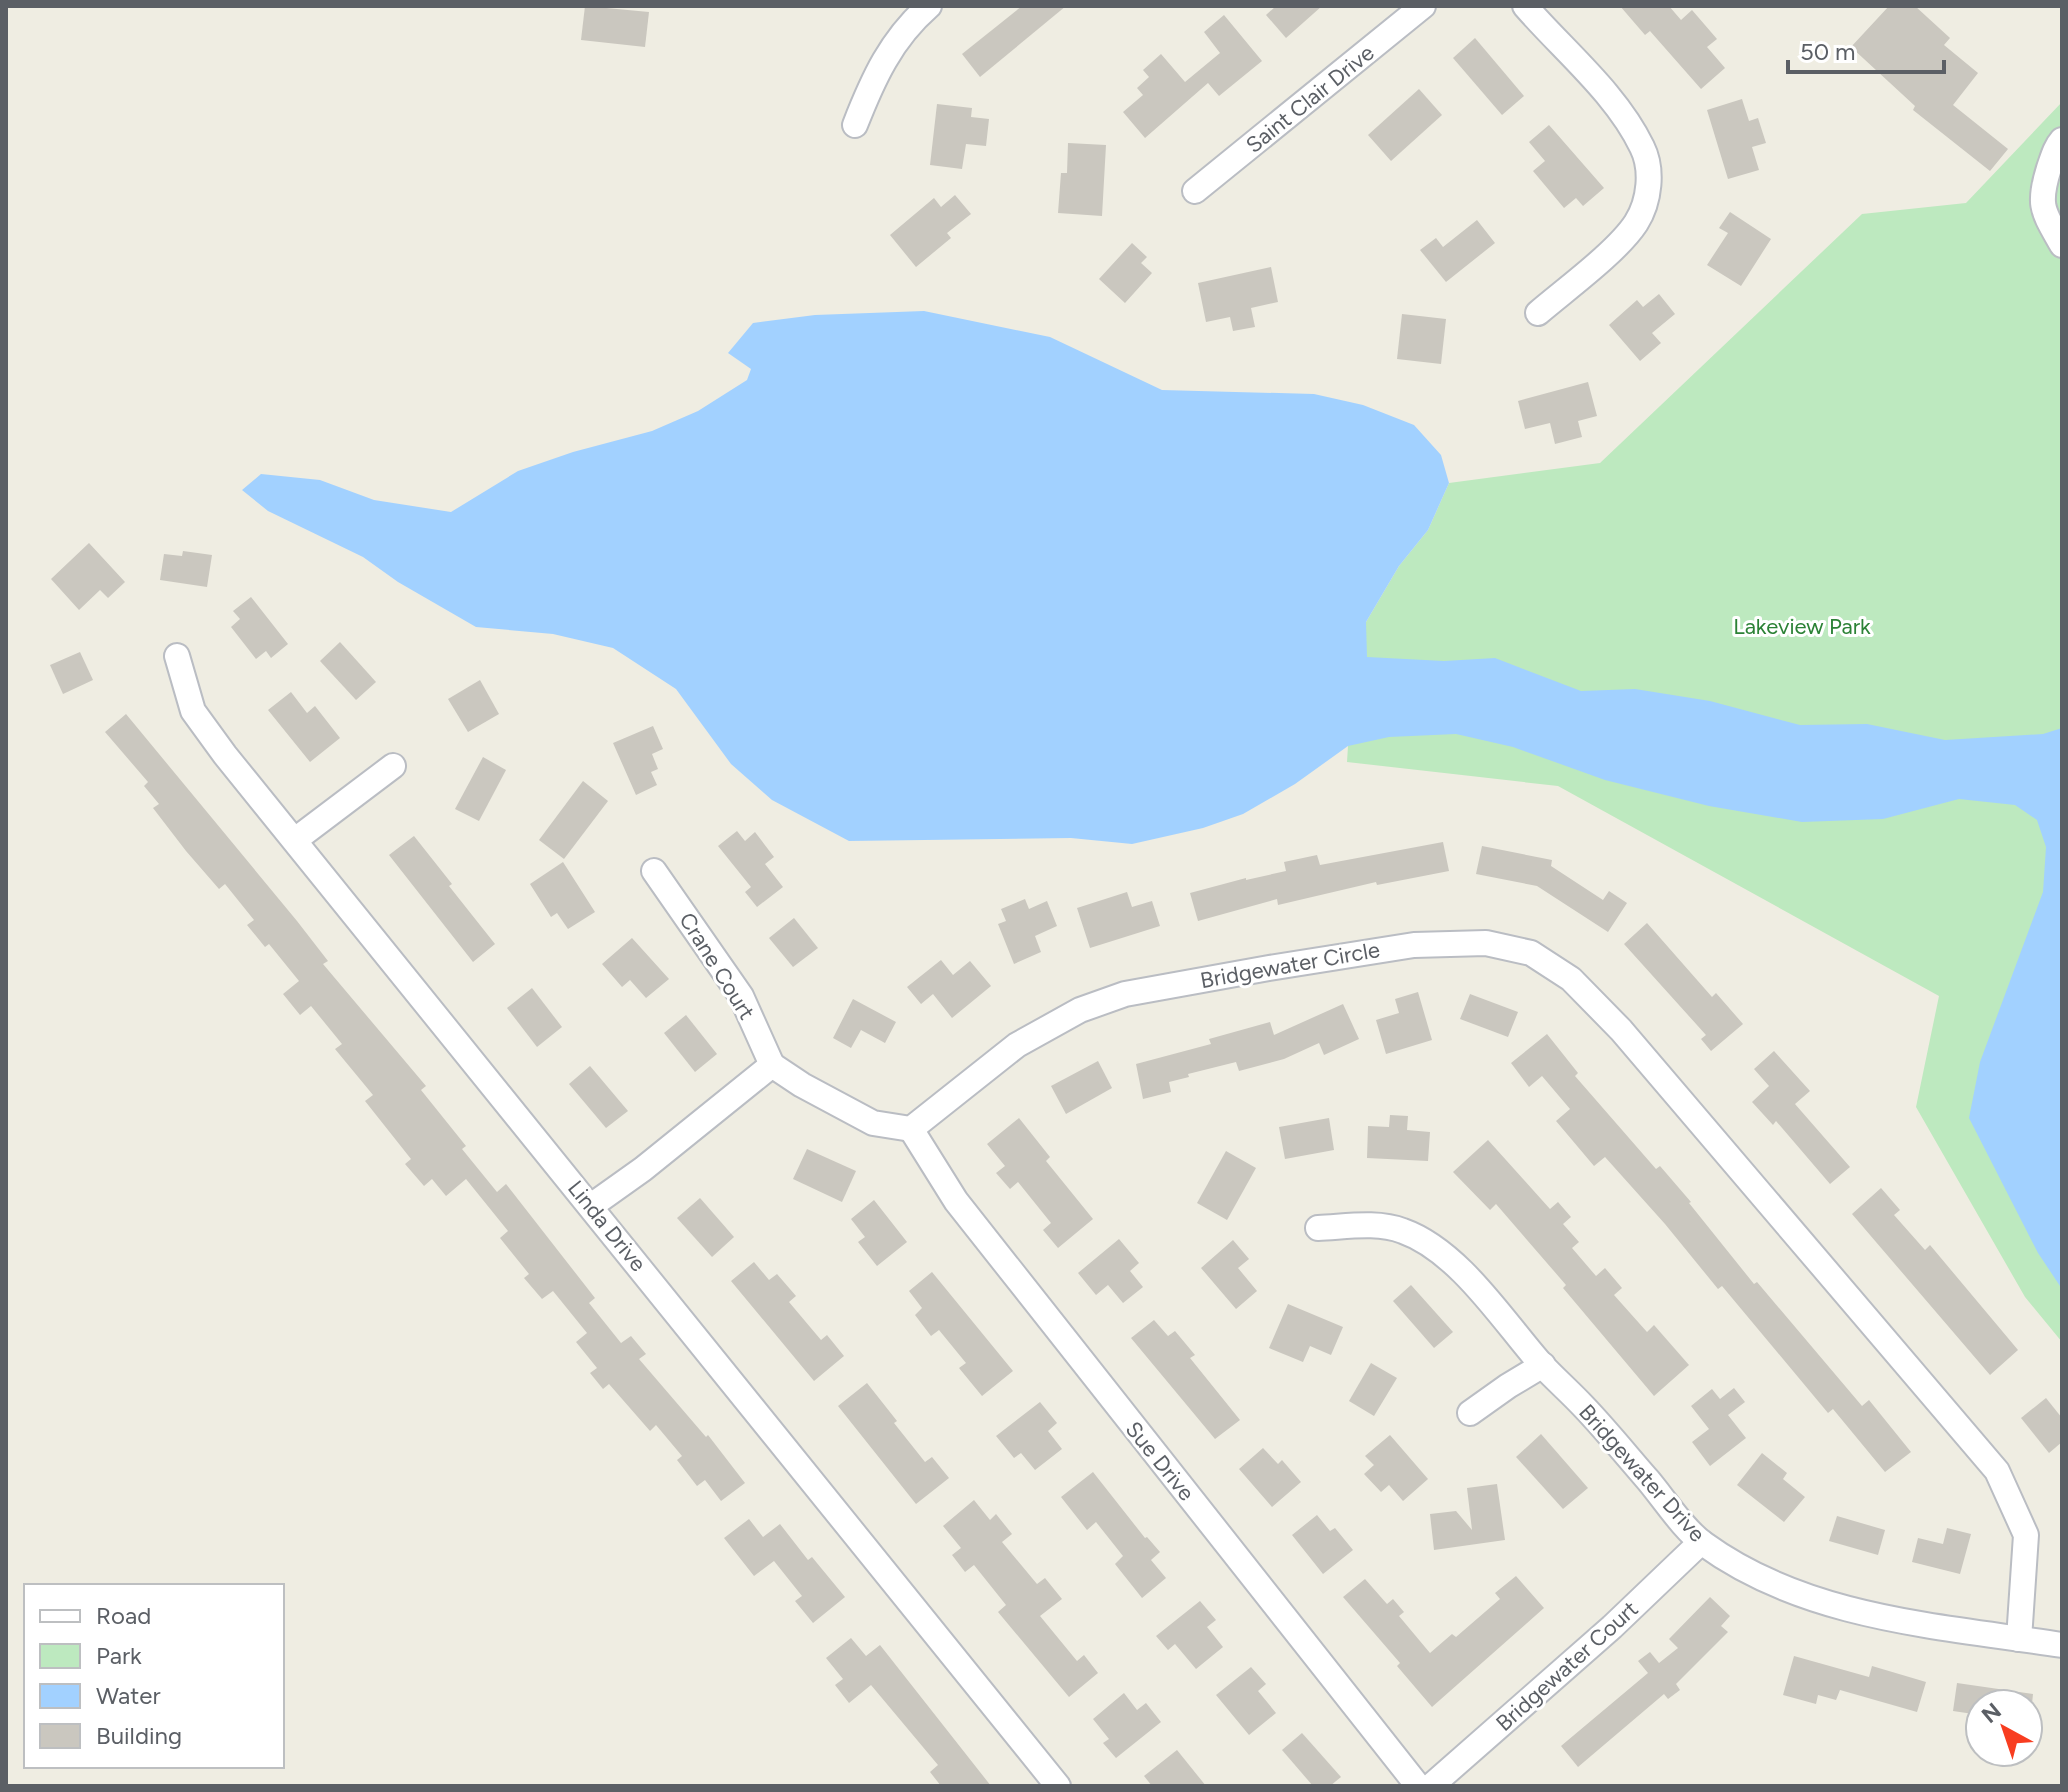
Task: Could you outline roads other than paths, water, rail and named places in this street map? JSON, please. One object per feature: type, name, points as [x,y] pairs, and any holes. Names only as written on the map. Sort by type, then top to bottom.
[{"type":"street","points":[[855,125],[887,54],[899,35],[929,6]]},
{"type":"street","name":"Saint Clair Drive","points":[[1195,191],[1423,6]]},
{"type":"street","points":[[1525,6],[1616,106],[1643,148],[1649,172],[1647,198],[1637,222],[1620,242],[1538,313]]},
{"type":"street","points":[[2062,140],[2056,147],[2042,193],[2046,216],[2062,245]]},
{"type":"street","name":"Linda Drive","points":[[177,656],[193,711],[1058,1786]]},
{"type":"street","points":[[295,840],[393,766]]},
{"type":"street","name":"Crane Court","points":[[654,871],[741,996],[772,1065]]},
{"type":"street","name":"Bridgewater Circle","points":[[911,1129],[1017,1045],[1080,1010],[1125,994],[1414,945],[1486,943],[1531,953],[1571,979],[1621,1030],[1997,1471],[2026,1535],[2019,1639]]},
{"type":"street","points":[[591,1206],[643,1169],[772,1065],[802,1085],[873,1123],[911,1129]]},
{"type":"street","name":"Sue Drive","points":[[911,1129],[966,1213],[1418,1786]]},
{"type":"street","name":"Bridgewater Drive","points":[[1318,1228],[1375,1226],[1399,1229],[1421,1238],[1458,1268],[1543,1365],[1585,1407],[1701,1542],[1779,1588],[1941,1629],[2062,1645]]},
{"type":"street","points":[[1470,1413],[1543,1365]]},
{"type":"street","name":"Bridgewater Court","points":[[1431,1786],[1600,1638],[1701,1542]]},
{"type":"water","points":[[924,311],[1050,337],[1162,390],[1314,394],[1363,405],[1414,425],[1441,455],[1449,483],[1428,530],[1399,566],[1366,622],[1367,657],[1444,661],[1495,658],[1581,691],[1635,689],[1710,701],[1800,725],[1867,724],[1945,740],[2043,734],[2062,728],[2062,1289],[2038,1253],[1969,1118],[1980,1062],[2043,892],[2046,847],[2037,820],[2015,805],[1959,799],[1883,819],[1802,822],[1709,806],[1605,780],[1513,747],[1456,734],[1389,737],[1348,746],[1295,784],[1243,814],[1203,828],[1132,844],[1071,838],[849,841],[772,800],[731,764],[676,689],[613,648],[553,634],[476,627],[398,582],[363,557],[268,511],[242,490],[261,474],[320,480],[374,500],[451,512],[518,471],[573,452],[652,431],[698,411],[747,380],[751,369],[728,353],[753,323],[815,315]]},
{"type":"park label","name":"Lakeview Park","points":[[1802,626]]}]
